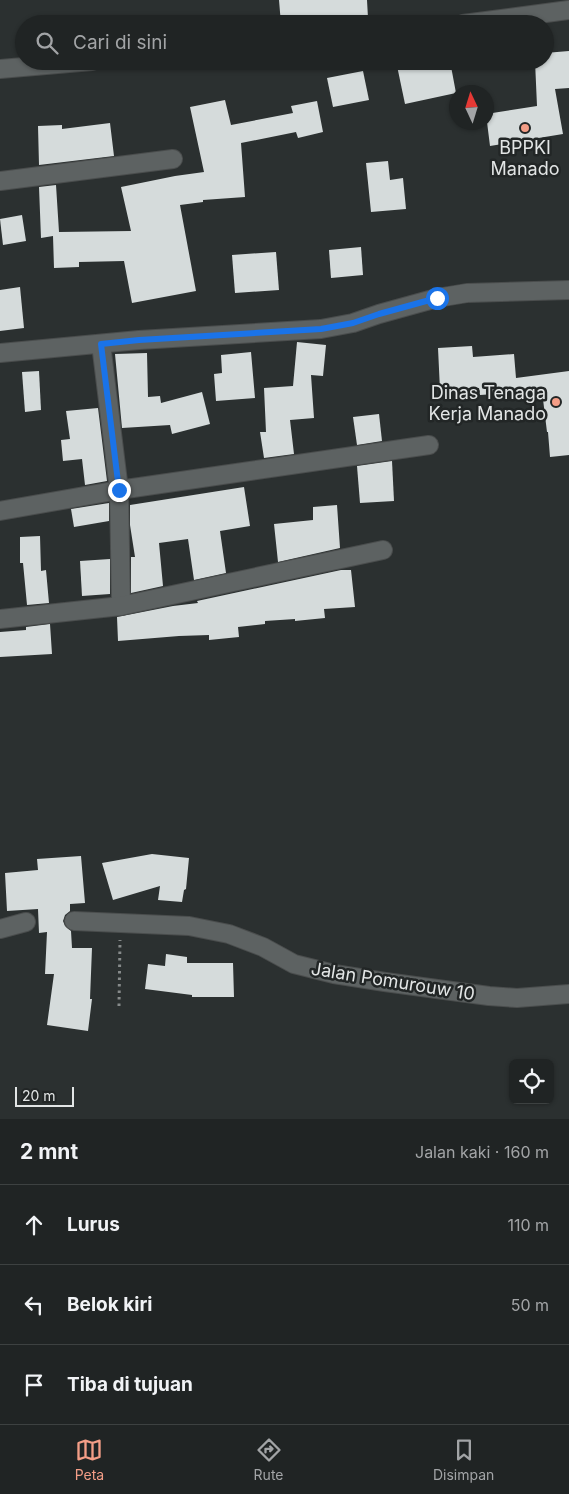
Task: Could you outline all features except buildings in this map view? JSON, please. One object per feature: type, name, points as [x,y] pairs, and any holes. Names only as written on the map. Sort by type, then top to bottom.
[{"type":"street","points":[[531,15],[569,10]]},
{"type":"street","points":[[0,69],[15,68]]},
{"type":"street","points":[[0,181],[173,159]]},
{"type":"street","points":[[0,353],[139,340],[321,329],[353,323],[444,297],[476,293],[569,290]]},
{"type":"street","points":[[101,344],[119,490],[121,606]]},
{"type":"street","points":[[0,511],[119,490],[429,445]]},
{"type":"street","points":[[0,619],[121,606],[383,550]]},
{"type":"street","name":"Jalan Pomurouw 10","points":[[74,921],[188,926],[229,934],[263,947],[294,964],[343,976],[489,996],[516,998],[569,994]]},
{"type":"street","points":[[0,929],[26,922]]},
{"type":"path","points":[[119,1006],[120,922]]},
{"type":"place","name":"BPPKI Manado","points":[[525,128]]},
{"type":"place","name":"Dinas Tenaga Kerja Manado","points":[[556,402]]},
{"type":"route","points":[[119,490],[101,344],[258,331],[321,329],[353,323],[437,298]]}]
